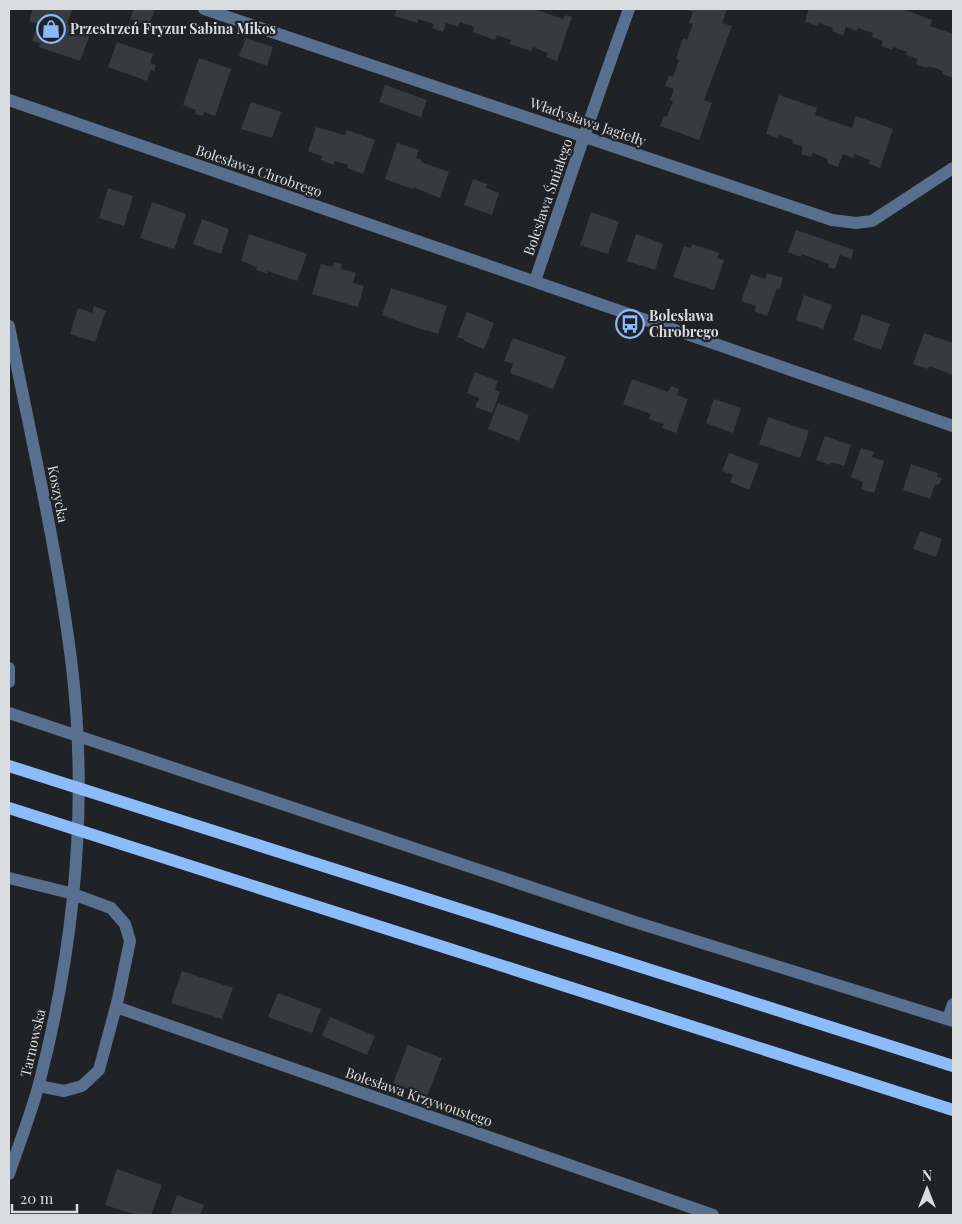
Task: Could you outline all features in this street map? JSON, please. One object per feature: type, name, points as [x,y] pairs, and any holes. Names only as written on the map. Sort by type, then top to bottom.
[{"type":"main road","points":[[9,766],[953,1066]]},
{"type":"main road","points":[[9,808],[953,1110]]},
{"type":"street","name":"Władysława Jagiełły","points":[[204,9],[832,220],[856,224],[872,221],[953,168]]},
{"type":"street","name":"Bolesława Śmiałego","points":[[535,281],[585,137],[594,105],[629,9]]},
{"type":"street","name":"Bolesława Chrobrego","points":[[9,100],[953,426]]},
{"type":"street","name":"Koszycka","points":[[9,326],[57,567],[72,668],[76,742],[76,847],[67,945]]},
{"type":"street","points":[[9,668],[9,682]]},
{"type":"street","points":[[9,713],[635,922],[951,1020],[953,1004]]},
{"type":"street","points":[[9,878],[70,893],[111,908],[125,924],[130,941],[116,1007],[99,1070],[82,1086],[64,1091],[38,1086]]},
{"type":"street","name":"Tarnowska","points":[[9,1174],[38,1086],[57,1008],[67,945]]},
{"type":"street","name":"Bolesława Krzywoustego","points":[[116,1007],[713,1215]]},
{"type":"building","points":[[33,9],[72,10],[67,24],[91,32],[80,61],[39,47],[40,43],[32,41],[38,24],[29,21]]},
{"type":"building","points":[[134,9],[155,9],[149,26],[130,19]]},
{"type":"building","points":[[397,9],[534,9],[563,19],[565,15],[572,17],[557,61],[546,57],[548,53],[533,47],[531,51],[509,44],[511,40],[497,35],[495,40],[473,32],[474,27],[460,22],[458,27],[446,23],[443,32],[432,28],[434,24],[418,19],[417,23],[394,16]]},
{"type":"building","points":[[685,9],[727,9],[722,23],[732,26],[704,100],[712,103],[699,140],[660,126],[664,116],[667,117],[673,101],[670,100],[674,89],[665,86],[669,75],[673,77],[679,60],[676,59],[683,38],[687,40],[693,24],[689,23],[693,12]]},
{"type":"building","points":[[809,9],[902,9],[932,20],[930,26],[953,34],[953,78],[942,74],[943,71],[916,64],[918,59],[906,55],[907,52],[893,47],[892,50],[881,46],[883,41],[872,37],[873,33],[858,28],[857,31],[846,27],[843,36],[832,31],[833,28],[819,23],[817,26],[805,22]]},
{"type":"building","points":[[246,38],[273,47],[267,66],[239,56]]},
{"type":"building","points":[[117,42],[153,54],[150,63],[156,65],[154,71],[151,70],[147,81],[108,67]]},
{"type":"building","points":[[199,58],[231,69],[215,116],[204,112],[203,116],[195,114],[196,110],[183,105]]},
{"type":"building","points":[[385,85],[427,100],[421,117],[379,102]]},
{"type":"building","points":[[779,95],[817,108],[815,115],[852,128],[856,116],[893,129],[880,168],[869,164],[870,160],[854,154],[853,158],[843,154],[838,167],[827,163],[828,159],[813,153],[811,157],[801,154],[803,147],[792,143],[793,140],[779,135],[778,139],[766,134]]},
{"type":"building","points":[[251,102],[281,112],[272,138],[241,129]]},
{"type":"building","points":[[316,127],[345,135],[347,130],[375,140],[363,174],[347,168],[348,165],[335,161],[334,165],[321,160],[322,156],[308,151]]},
{"type":"building","points":[[397,143],[419,150],[416,158],[422,160],[421,162],[449,172],[440,198],[413,187],[413,189],[385,179]]},
{"type":"building","points":[[473,179],[487,184],[486,188],[499,193],[492,215],[464,205]]},
{"type":"building","points":[[108,188],[133,196],[124,226],[99,218]]},
{"type":"building","points":[[152,202],[186,214],[174,249],[140,238]]},
{"type":"building","points":[[591,212],[619,222],[608,254],[580,245]]},
{"type":"building","points":[[202,219],[229,229],[221,254],[193,244]]},
{"type":"building","points":[[796,230],[854,250],[851,259],[840,255],[835,269],[828,267],[829,264],[802,254],[801,257],[788,252]]},
{"type":"building","points":[[249,234],[307,254],[297,281],[268,271],[268,274],[256,270],[257,267],[241,261]]},
{"type":"building","points":[[636,234],[663,244],[655,270],[627,261]]},
{"type":"building","points":[[692,244],[719,253],[717,258],[724,260],[714,290],[673,277],[684,246],[691,248]]},
{"type":"building","points":[[334,262],[342,264],[341,269],[356,273],[353,283],[364,286],[358,307],[312,294],[321,264],[333,267]]},
{"type":"building","points":[[767,273],[783,278],[780,289],[777,288],[767,316],[754,311],[756,306],[741,301],[751,274],[765,279]]},
{"type":"building","points":[[391,288],[447,306],[438,334],[382,315]]},
{"type":"building","points":[[804,295],[832,305],[823,329],[796,320]]},
{"type":"building","points":[[94,306],[106,311],[95,342],[70,334],[78,308],[92,313]]},
{"type":"building","points":[[467,312],[494,323],[484,349],[457,337]]},
{"type":"building","points":[[862,314],[890,324],[881,350],[853,340]]},
{"type":"building","points":[[924,333],[953,343],[953,375],[929,366],[928,369],[913,364]]},
{"type":"building","points":[[513,338],[566,357],[553,389],[510,373],[513,364],[504,361]]},
{"type":"building","points":[[475,372],[498,381],[495,390],[500,392],[492,413],[475,407],[479,398],[467,393]]},
{"type":"building","points":[[632,379],[668,392],[671,386],[679,389],[677,395],[688,399],[676,433],[662,428],[664,424],[649,419],[651,414],[623,404]]},
{"type":"building","points":[[714,399],[741,408],[733,433],[706,423]]},
{"type":"building","points":[[498,403],[529,415],[519,441],[488,429]]},
{"type":"building","points":[[768,417],[809,431],[800,458],[759,444]]},
{"type":"building","points":[[825,436],[851,445],[844,466],[831,462],[830,465],[816,460]]},
{"type":"building","points":[[861,448],[874,452],[872,457],[884,461],[874,493],[861,489],[863,482],[851,477]]},
{"type":"building","points":[[729,453],[759,464],[749,490],[730,482],[733,475],[722,471]]},
{"type":"building","points":[[911,464],[938,473],[937,477],[942,478],[939,485],[935,484],[930,499],[903,490]]},
{"type":"building","points":[[920,531],[942,539],[936,557],[913,549]]},
{"type":"building","points":[[182,971],[233,988],[222,1019],[171,1003]]},
{"type":"building","points":[[278,993],[321,1009],[312,1033],[268,1017]]},
{"type":"building","points":[[330,1017],[375,1036],[367,1055],[322,1036]]},
{"type":"building","points":[[408,1045],[442,1058],[427,1096],[393,1083]]},
{"type":"building","points":[[117,1169],[162,1185],[151,1215],[136,1215],[105,1205]]},
{"type":"building","points":[[177,1195],[204,1205],[200,1215],[170,1215]]},
{"type":"place","name":"Przestrzeń Fryzur Sabina Mikos","points":[[51,29]]},
{"type":"place","name":"Bolesława Chrobrego","points":[[630,324]]}]
